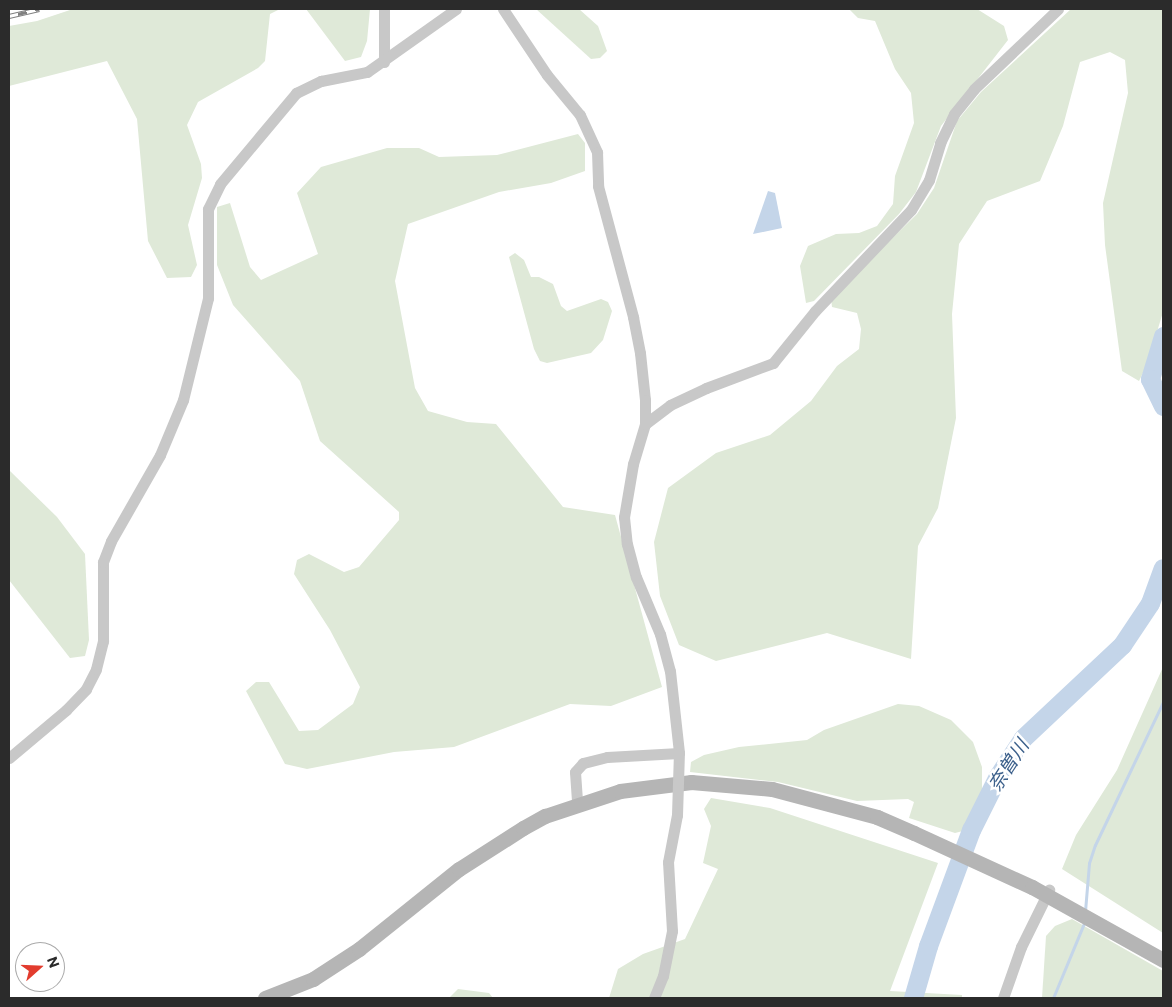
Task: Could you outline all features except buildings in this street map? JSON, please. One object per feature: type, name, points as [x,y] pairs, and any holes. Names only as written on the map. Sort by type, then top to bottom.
[{"type":"street","points":[[384,9],[384,62]]},
{"type":"street","points":[[9,758],[66,710],[86,689],[96,669],[103,641],[103,562],[111,541],[160,455],[183,400],[208,298],[208,209],[220,184],[296,94],[320,81],[349,78],[384,62],[456,9]]},
{"type":"street","points":[[503,9],[547,75],[580,115],[597,152],[598,186],[640,353],[645,424],[632,464],[624,517],[636,577],[660,634],[670,670],[679,753],[678,815],[668,862],[672,930],[663,976],[654,998]]},
{"type":"street","points":[[645,424],[670,405],[706,388],[773,363],[815,311],[912,210],[929,180],[940,143],[954,114],[974,89],[1058,9]]},
{"type":"street","points":[[577,804],[575,772],[582,763],[607,756],[679,753]]},
{"type":"street","points":[[265,998],[313,979],[359,948],[467,864],[523,828],[577,804],[620,791],[691,782],[772,789],[836,805],[914,832],[1032,887],[1163,960]]},
{"type":"street","points":[[1003,998],[1021,947],[1049,890]]},
{"type":"green space","points":[[73,9],[280,9],[270,14],[265,61],[258,68],[198,102],[187,125],[201,164],[202,178],[188,225],[197,265],[191,277],[167,278],[148,241],[137,119],[107,61],[9,86],[9,26],[37,21]]},
{"type":"green space","points":[[306,9],[370,9],[367,41],[361,57],[345,61]]},
{"type":"green space","points":[[536,9],[579,9],[598,26],[607,51],[600,58],[591,59]]},
{"type":"green space","points":[[849,9],[977,9],[1004,26],[1008,40],[941,126],[916,192],[899,214],[814,301],[806,303],[800,266],[808,246],[836,234],[859,233],[877,226],[893,204],[895,176],[914,123],[911,93],[895,69],[875,21],[858,18]]},
{"type":"green space","points":[[1071,9],[1163,9],[1163,312],[1147,365],[1139,381],[1122,371],[1105,245],[1103,203],[1128,93],[1125,60],[1110,52],[1080,62],[1063,126],[1040,181],[987,201],[959,244],[952,314],[956,418],[938,508],[918,546],[911,659],[827,633],[716,661],[679,645],[660,596],[654,542],[668,488],[716,453],[770,435],[811,401],[837,366],[859,349],[861,329],[857,313],[832,307],[831,298],[917,214],[934,188],[957,121],[981,92]]},
{"type":"green space","points":[[578,134],[585,143],[585,171],[551,183],[499,192],[408,224],[395,281],[415,388],[428,411],[467,422],[496,424],[563,507],[615,515],[662,687],[611,706],[570,704],[454,747],[394,752],[307,769],[285,764],[246,691],[256,682],[269,682],[299,731],[318,730],[353,704],[360,687],[330,630],[294,574],[297,560],[309,554],[344,572],[359,567],[399,520],[399,512],[320,441],[300,381],[233,305],[217,265],[217,207],[230,203],[250,267],[261,280],[318,254],[297,193],[321,167],[387,148],[419,148],[439,157],[497,155]]},
{"type":"green space","points":[[515,253],[524,260],[531,277],[539,277],[553,284],[561,306],[567,311],[601,299],[608,302],[612,311],[603,340],[591,353],[547,363],[540,361],[534,349],[509,257]]},
{"type":"green space","points":[[9,470],[57,517],[85,554],[89,640],[85,656],[70,658],[9,580]]},
{"type":"green space","points":[[1163,667],[1163,933],[1062,869],[1076,835],[1117,770]]},
{"type":"green space","points":[[898,704],[919,706],[951,720],[973,742],[982,767],[982,794],[963,831],[955,833],[909,818],[914,802],[908,799],[857,801],[778,782],[690,772],[691,762],[704,755],[739,747],[807,740],[824,730]]},
{"type":"green space","points":[[711,798],[770,808],[938,863],[890,991],[962,995],[962,998],[609,998],[618,969],[643,954],[685,939],[718,869],[703,863],[711,826],[704,809]]},
{"type":"green space","points":[[1072,919],[1163,971],[1163,998],[1042,998],[1046,936],[1055,926]]},
{"type":"green space","points":[[458,989],[489,993],[493,998],[449,998]]},
{"type":"water","points":[[768,191],[775,193],[782,228],[753,234]]},
{"type":"waterway","name":"奈曽川","points":[[1163,336],[1150,379],[1163,406]]},
{"type":"waterway","name":"奈曽川","points":[[913,998],[928,946],[971,830],[998,776],[1023,738],[1122,645],[1150,603],[1163,568]]},
{"type":"waterway","points":[[1085,911],[1089,863],[1095,845],[1163,702]]},
{"type":"waterway","points":[[1053,998],[1084,923]]},
{"type":"railway","points":[[9,16],[39,9]]}]
